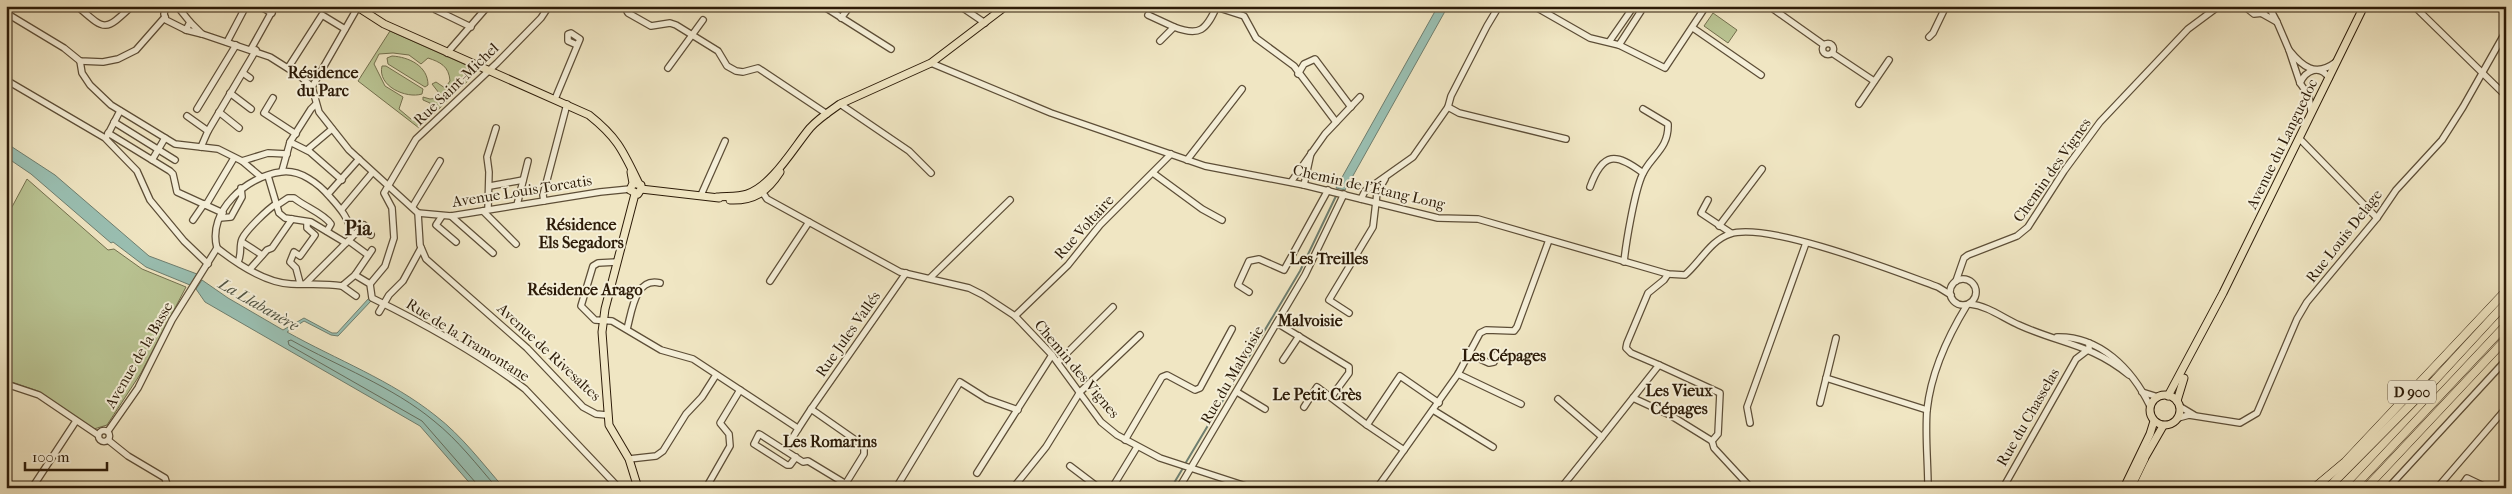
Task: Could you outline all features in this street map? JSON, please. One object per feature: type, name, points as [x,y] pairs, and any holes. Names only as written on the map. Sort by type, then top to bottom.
[{"type":"highway","name":"D 900","points":[[2314,488],[2346,462],[2506,291]]},
{"type":"highway","name":"D 900","points":[[2328,488],[2428,387],[2506,303]]},
{"type":"highway","points":[[2354,488],[2506,325]]},
{"type":"highway","points":[[2366,488],[2506,338]]},
{"type":"highway","points":[[2130,488],[2144,459]]},
{"type":"main road","points":[[356,6],[384,24],[589,115],[610,132],[621,146],[636,188],[602,321],[607,415]]},
{"type":"main road","points":[[636,188],[742,200],[776,178],[787,158],[811,127],[840,104],[931,63],[1006,6]]},
{"type":"main road","name":"Avenue du Languedoc","points":[[2178,403],[2180,386],[2223,293],[2364,6]]},
{"type":"main road","name":"Avenue du Languedoc","points":[[2168,396],[2223,293]]},
{"type":"main road","points":[[2168,396],[2178,403],[2178,418],[2172,424],[2163,426],[2154,421],[2150,414],[2150,406],[2158,397],[2168,396]]},
{"type":"main road","name":"Avenue de Rivesaltes","points":[[607,415],[613,435],[628,459],[638,488]]},
{"type":"main road","points":[[2124,488],[2150,434],[2154,421]]},
{"type":"main road","points":[[2134,468],[2144,459],[2163,426]]},
{"type":"street","points":[[77,6],[98,24],[106,26],[112,24],[132,6]]},
{"type":"street","points":[[6,13],[64,48],[80,61],[102,62],[128,56],[143,44],[165,17],[165,8],[157,6]]},
{"type":"street","points":[[177,6],[202,34]]},
{"type":"street","points":[[227,42],[246,6]]},
{"type":"street","points":[[259,6],[272,13]]},
{"type":"street","points":[[201,147],[208,131],[243,73],[275,6]]},
{"type":"street","points":[[312,87],[355,12],[356,6]]},
{"type":"street","points":[[433,6],[436,10],[471,27]]},
{"type":"street","points":[[447,53],[488,6]]},
{"type":"street","name":"Rue Saint-Michel","points":[[388,187],[416,139],[490,70],[541,18],[549,6]]},
{"type":"street","points":[[624,6],[628,13],[644,24],[650,26],[670,23],[692,35],[718,51],[727,66],[743,72],[758,68],[827,114]]},
{"type":"street","points":[[823,6],[891,49]]},
{"type":"street","points":[[841,18],[850,6]]},
{"type":"street","points":[[960,6],[985,23]]},
{"type":"street","points":[[1361,199],[1365,191],[1385,179],[1412,157],[1448,107],[1450,96],[1499,6]]},
{"type":"street","points":[[1534,6],[1590,38],[1619,45],[1665,68],[1706,6]]},
{"type":"street","points":[[1610,42],[1634,6]]},
{"type":"street","points":[[1619,45],[1641,11],[1640,6]]},
{"type":"street","points":[[1769,6],[1824,45],[1832,45],[1832,53],[1874,81]]},
{"type":"street","points":[[1929,37],[1933,33],[1946,6]]},
{"type":"street","points":[[2244,6],[2254,14],[2262,13],[2270,6],[2289,50],[2300,83],[2312,104],[2311,116]]},
{"type":"street","points":[[2414,6],[2506,96]]},
{"type":"street","points":[[1148,15],[1191,33],[1200,31],[1208,23],[1216,7],[1244,16],[1256,38],[1270,50],[1288,60],[1336,122]]},
{"type":"street","name":"Chemin des Vignes","points":[[1961,265],[1968,256],[2017,236],[2028,227],[2064,171],[2100,122],[2188,29],[2219,7]]},
{"type":"street","points":[[2262,13],[2277,22]]},
{"type":"street","points":[[288,68],[322,15],[345,29]]},
{"type":"street","points":[[165,17],[179,28],[254,50],[288,68],[312,87],[316,105],[332,129],[359,159],[388,187],[413,206],[418,213],[421,246],[402,281],[383,304],[379,312]]},
{"type":"street","points":[[668,68],[703,20]]},
{"type":"street","points":[[186,30],[190,22]]},
{"type":"street","points":[[1160,41],[1174,27]]},
{"type":"street","points":[[1693,28],[1747,69],[1761,75]]},
{"type":"street","name":"Rue Louis Delage","points":[[2178,418],[2195,416],[2240,423],[2254,416],[2307,302],[2377,218],[2396,190],[2442,140],[2506,31]]},
{"type":"street","points":[[197,109],[236,45]]},
{"type":"street","points":[[555,100],[577,45]]},
{"type":"street","points":[[2289,50],[2300,64],[2322,71],[2329,78]]},
{"type":"street","points":[[1298,74],[1304,64],[1315,59],[1351,107]]},
{"type":"street","points":[[1859,104],[1889,60]]},
{"type":"street","points":[[80,61],[82,73],[90,85],[100,97],[120,111],[180,146],[218,149],[242,161],[264,176],[279,213],[291,221],[306,224],[349,240],[368,255]]},
{"type":"street","points":[[2300,83],[2308,72],[2330,66],[2337,61]]},
{"type":"street","name":"Chemin de l'Étang Long","points":[[931,63],[1051,113],[1205,166],[1328,190],[1438,218],[1478,218],[1668,274],[1686,274],[1717,242],[1731,233]]},
{"type":"street","points":[[243,73],[250,78]]},
{"type":"street","points":[[6,80],[152,160],[173,174],[177,192],[205,205],[221,216],[231,217],[242,197],[241,188]]},
{"type":"street","points":[[1187,160],[1242,89]]},
{"type":"street","points":[[230,94],[251,109]]},
{"type":"street","points":[[2309,96],[2321,96]]},
{"type":"street","points":[[1291,182],[1336,122],[1360,97]]},
{"type":"street","points":[[272,98],[264,113],[296,134]]},
{"type":"street","points":[[544,201],[543,195],[566,104]]},
{"type":"street","points":[[840,104],[909,152],[931,173]]},
{"type":"street","points":[[282,171],[290,142],[311,108],[316,105]]},
{"type":"street","points":[[1448,107],[1459,113],[1566,139]]},
{"type":"street","points":[[1624,262],[1643,173],[1663,149],[1668,129],[1668,124],[1643,109]]},
{"type":"street","points":[[107,136],[120,111]]},
{"type":"street","points":[[219,112],[239,128]]},
{"type":"street","points":[[187,116],[208,131]]},
{"type":"street","points":[[114,122],[175,160]]},
{"type":"street","points":[[496,128],[487,157],[490,186],[486,210],[516,244]]},
{"type":"street","points":[[307,150],[332,129]]},
{"type":"street","points":[[107,136],[136,171],[150,200],[184,241],[208,264]]},
{"type":"street","points":[[152,160],[164,138]]},
{"type":"street","points":[[2299,138],[2377,218]]},
{"type":"street","points":[[290,142],[307,150],[342,180]]},
{"type":"street","points":[[701,195],[725,142]]},
{"type":"street","points":[[242,161],[268,153],[287,154]]},
{"type":"street","points":[[1304,185],[1311,153]]},
{"type":"street","name":"Rue Voltaire","points":[[1015,316],[1068,265],[1100,225],[1171,154]]},
{"type":"street","points":[[1590,187],[1596,170],[1605,161],[1615,157],[1626,160],[1643,173]]},
{"type":"street","points":[[193,220],[205,205],[234,158]]},
{"type":"street","points":[[328,194],[359,159]]},
{"type":"street","points":[[413,206],[440,161]]},
{"type":"street","points":[[517,205],[528,161]]},
{"type":"street","points":[[1719,226],[1762,169]]},
{"type":"street","points":[[349,240],[351,226],[342,210],[328,194],[306,177],[282,171],[264,176],[241,188],[231,199],[221,216],[215,238],[217,248],[231,260],[278,282],[342,286],[356,296]]},
{"type":"street","points":[[342,210],[372,173]]},
{"type":"street","points":[[1153,173],[1202,209],[1222,220]]},
{"type":"street","points":[[1349,313],[1329,300],[1373,227],[1377,193],[1385,179]]},
{"type":"street","points":[[490,186],[523,180]]},
{"type":"street","points":[[383,304],[372,298],[370,284],[385,266],[394,238],[392,208],[384,193],[388,187]]},
{"type":"street","name":"Avenue Louis Torcatis","points":[[418,213],[451,216],[636,188]]},
{"type":"street","name":"Chemin des Vignes","points":[[760,190],[767,199],[882,263],[906,273],[969,288],[1015,316],[1058,362],[1101,422],[1137,447],[1187,467],[1252,488]]},
{"type":"street","points":[[1249,292],[1238,285],[1250,260],[1258,259],[1284,270],[1328,190]]},
{"type":"street","name":"Rue du Malvoisie","points":[[1179,488],[1187,467],[1237,392],[1305,275],[1344,194]]},
{"type":"street","points":[[238,262],[242,255],[242,239],[267,210],[288,198],[294,198],[301,205],[327,220],[330,224],[327,231]]},
{"type":"street","points":[[930,278],[1010,200]]},
{"type":"street","points":[[1708,200],[1701,213],[1731,233],[1755,232],[1806,243],[1938,286],[1951,295],[1958,319]]},
{"type":"street","points":[[442,216],[436,225],[456,242]]},
{"type":"street","points":[[451,216],[493,252]]},
{"type":"street","points":[[250,269],[262,255],[272,248],[291,221]]},
{"type":"street","points":[[770,281],[809,222]]},
{"type":"street","points":[[303,283],[296,268],[290,262],[294,252],[300,256],[314,238],[315,234],[306,224]]},
{"type":"street","points":[[303,283],[362,227],[372,234]]},
{"type":"street","points":[[1377,488],[1458,374],[1480,333],[1486,330],[1514,331],[1517,327],[1549,240]]},
{"type":"street","points":[[242,242],[262,255]]},
{"type":"street","points":[[1750,423],[1747,407],[1806,243]]},
{"type":"street","name":"Avenue de Rivesaltes","points":[[421,246],[426,259],[528,348],[583,407],[596,414],[607,415]]},
{"type":"street","name":"Avenue de la Basse","points":[[108,431],[138,388],[172,320],[217,248]]},
{"type":"street","points":[[342,286],[356,275],[372,250]]},
{"type":"street","points":[[617,262],[598,263],[593,266],[580,306],[595,320],[612,321],[661,350],[693,359],[798,429]]},
{"type":"street","points":[[1961,265],[1967,280],[1974,285],[1976,293],[1986,308]]},
{"type":"street","points":[[1951,295],[1961,265]]},
{"type":"street","name":"Rue Jules Vallés","points":[[785,450],[906,273]]},
{"type":"street","points":[[1668,274],[1664,280],[1648,293],[1626,348],[1631,353],[1720,393],[1718,434],[1712,441]]},
{"type":"street","points":[[356,275],[370,284]]},
{"type":"street","points":[[1938,286],[1967,280]]},
{"type":"street","points":[[627,329],[634,300],[644,284],[653,281],[660,283]]},
{"type":"street","points":[[1928,488],[1927,410],[1935,374],[1958,319],[1976,293]]},
{"type":"street","points":[[1954,302],[1986,308],[2020,326],[2072,344],[2087,346],[2109,353],[2121,363],[2150,406]]},
{"type":"street","name":"Rue de la Tramontane","points":[[383,304],[434,331],[525,389],[619,488]]},
{"type":"street","points":[[1058,362],[1114,307]]},
{"type":"street","points":[[1277,323],[1349,367],[1349,373],[1332,396]]},
{"type":"street","points":[[1126,440],[1162,377],[1167,376],[1195,390],[1200,388],[1232,329]]},
{"type":"street","points":[[1013,488],[1046,448],[1080,392],[1140,335]]},
{"type":"street","points":[[1283,360],[1298,336]]},
{"type":"street","points":[[2052,337],[2068,337],[2087,346],[2129,375]]},
{"type":"street","points":[[1820,402],[1836,338]]},
{"type":"street","points":[[2072,344],[2076,356]]},
{"type":"street","name":"Rue du Chasselas","points":[[2003,488],[2076,356],[2087,346]]},
{"type":"street","points":[[1469,354],[1489,363],[1494,362],[1498,354]]},
{"type":"street","points":[[977,473],[1052,355]]},
{"type":"street","points":[[2388,488],[2506,360]]},
{"type":"street","points":[[1561,488],[1658,365]]},
{"type":"street","points":[[1458,374],[1521,404]]},
{"type":"street","points":[[628,459],[656,456],[663,451],[686,414],[702,397],[716,375]]},
{"type":"street","points":[[1367,425],[1400,376],[1438,402]]},
{"type":"street","points":[[1826,378],[1927,410]]},
{"type":"street","points":[[896,488],[960,382],[987,399],[1018,410]]},
{"type":"street","points":[[6,384],[39,395],[98,435],[101,441],[108,440],[128,456],[165,478],[168,488]]},
{"type":"street","points":[[1304,407],[1317,387],[1332,396],[1367,425],[1404,450]]},
{"type":"street","points":[[706,488],[730,446],[729,434],[720,423],[740,390]]},
{"type":"street","points":[[1237,392],[1266,409]]},
{"type":"street","points":[[2142,392],[2158,397]]},
{"type":"street","points":[[1633,398],[1670,415],[1712,441],[1714,448],[1750,488]]},
{"type":"street","points":[[1558,399],[1602,437]]},
{"type":"street","name":"Rue Louis Delage","points":[[2178,403],[2195,416]]},
{"type":"street","points":[[2437,488],[2506,408]]},
{"type":"street","points":[[796,457],[790,465],[787,465],[754,444],[754,442],[759,434],[844,486],[864,454],[864,446],[811,410]]},
{"type":"street","points":[[1433,410],[1493,447]]},
{"type":"street","points":[[32,488],[76,421]]},
{"type":"street","points":[[98,435],[102,430],[108,431],[110,436],[108,440]]},
{"type":"street","points":[[1112,488],[1137,447]]},
{"type":"street","points":[[1070,466],[1099,488]]},
{"type":"street","points":[[2460,488],[2467,478],[2488,488]]},
{"type":"green space","points":[[1713,13],[1737,30],[1728,43],[1704,26]]},
{"type":"green space","points":[[390,31],[475,69],[475,74],[419,128],[358,81]],"holes":[[[379,54],[409,55],[421,64],[428,58],[440,63],[446,68],[450,81],[445,88],[436,82],[432,84],[439,93],[439,98],[430,99],[423,97],[423,100],[430,103],[431,110],[427,109],[418,118],[412,120],[399,109],[403,97],[385,86],[374,64]]]},
{"type":"green space","points":[[392,56],[405,58],[421,68],[425,73],[428,85],[425,87],[388,64],[387,58]]},
{"type":"green space","points":[[382,66],[386,66],[423,89],[422,94],[408,95],[388,85],[384,80]]},
{"type":"green space","points":[[27,179],[108,250],[114,249],[142,269],[186,287],[141,373],[107,425],[94,429],[38,391],[6,380],[6,218]]},
{"type":"water","points":[[1438,6],[1448,6],[1345,190],[1336,188]]},
{"type":"water","points":[[6,143],[55,175],[149,256],[197,274],[190,285],[146,267],[113,242],[111,243],[31,174],[6,157]]},
{"type":"water","points":[[202,280],[228,298],[283,330],[304,318],[332,333],[337,333],[369,298],[371,301],[338,336],[331,335],[304,321],[287,332],[382,381],[419,403],[455,432],[504,488],[474,488],[420,426],[205,302],[196,289]]},
{"type":"waterway","points":[[1185,464],[1300,271],[1336,196]]},
{"type":"waterway","points":[[1171,488],[1183,468]]},
{"type":"district","name":"Résidence du Parc","points":[[323,81]]},
{"type":"district","name":"Pia","points":[[358,228]]},
{"type":"district","name":"Résidence Els Segadors","points":[[581,233]]},
{"type":"district","name":"Les Treilles","points":[[1329,258]]},
{"type":"district","name":"Résidence Arago","points":[[585,289]]},
{"type":"district","name":"Malvoisie","points":[[1310,320]]},
{"type":"district","name":"Les Cépages","points":[[1504,355]]},
{"type":"district","name":"Le Petit Crès","points":[[1316,394]]},
{"type":"district","name":"Les Vieux Cépages","points":[[1679,399]]},
{"type":"district","name":"Les Romarins","points":[[830,441]]},
{"type":"water label","name":"La Llabanère","points":[[259,304]]}]
